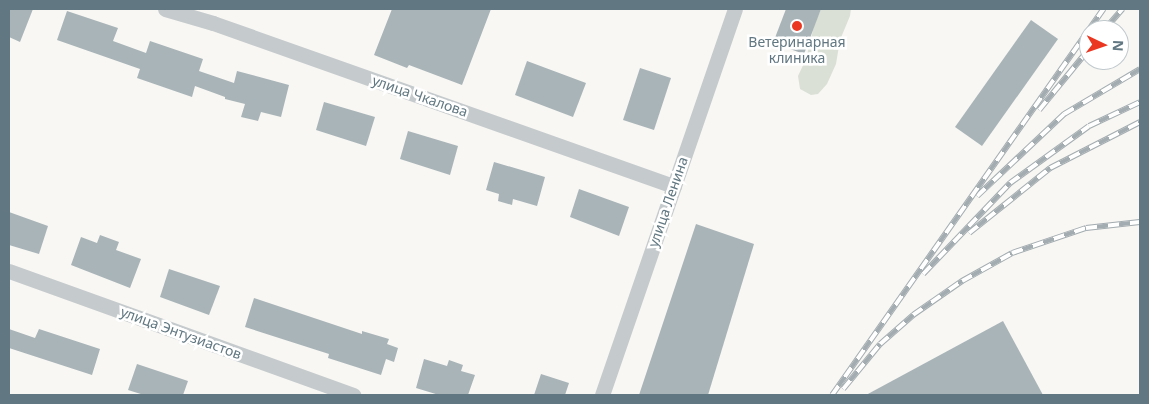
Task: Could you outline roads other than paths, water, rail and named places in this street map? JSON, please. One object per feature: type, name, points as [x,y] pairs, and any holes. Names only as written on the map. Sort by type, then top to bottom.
[{"type":"street","name":"улица Чкалова","points":[[164,9],[214,23],[674,186]]},
{"type":"street","name":"улица Ленина","points":[[602,395],[735,9]]},
{"type":"street","name":"улица Энтузиастов","points":[[9,271],[353,395]]},
{"type":"railway","points":[[832,395],[1103,9]]},
{"type":"railway","points":[[1113,20],[1122,9]]},
{"type":"railway","points":[[1039,110],[1079,61]]},
{"type":"railway","points":[[977,196],[1064,114],[1140,69]]},
{"type":"railway","points":[[923,274],[1010,183],[1089,126],[1140,102]]},
{"type":"railway","points":[[969,233],[1050,168],[1140,122]]},
{"type":"railway","points":[[843,389],[880,344],[913,315],[962,281],[1012,253],[1086,228],[1140,222]]},
{"type":"place","name":"Ветеринарная клиника","points":[[797,26]]}]
